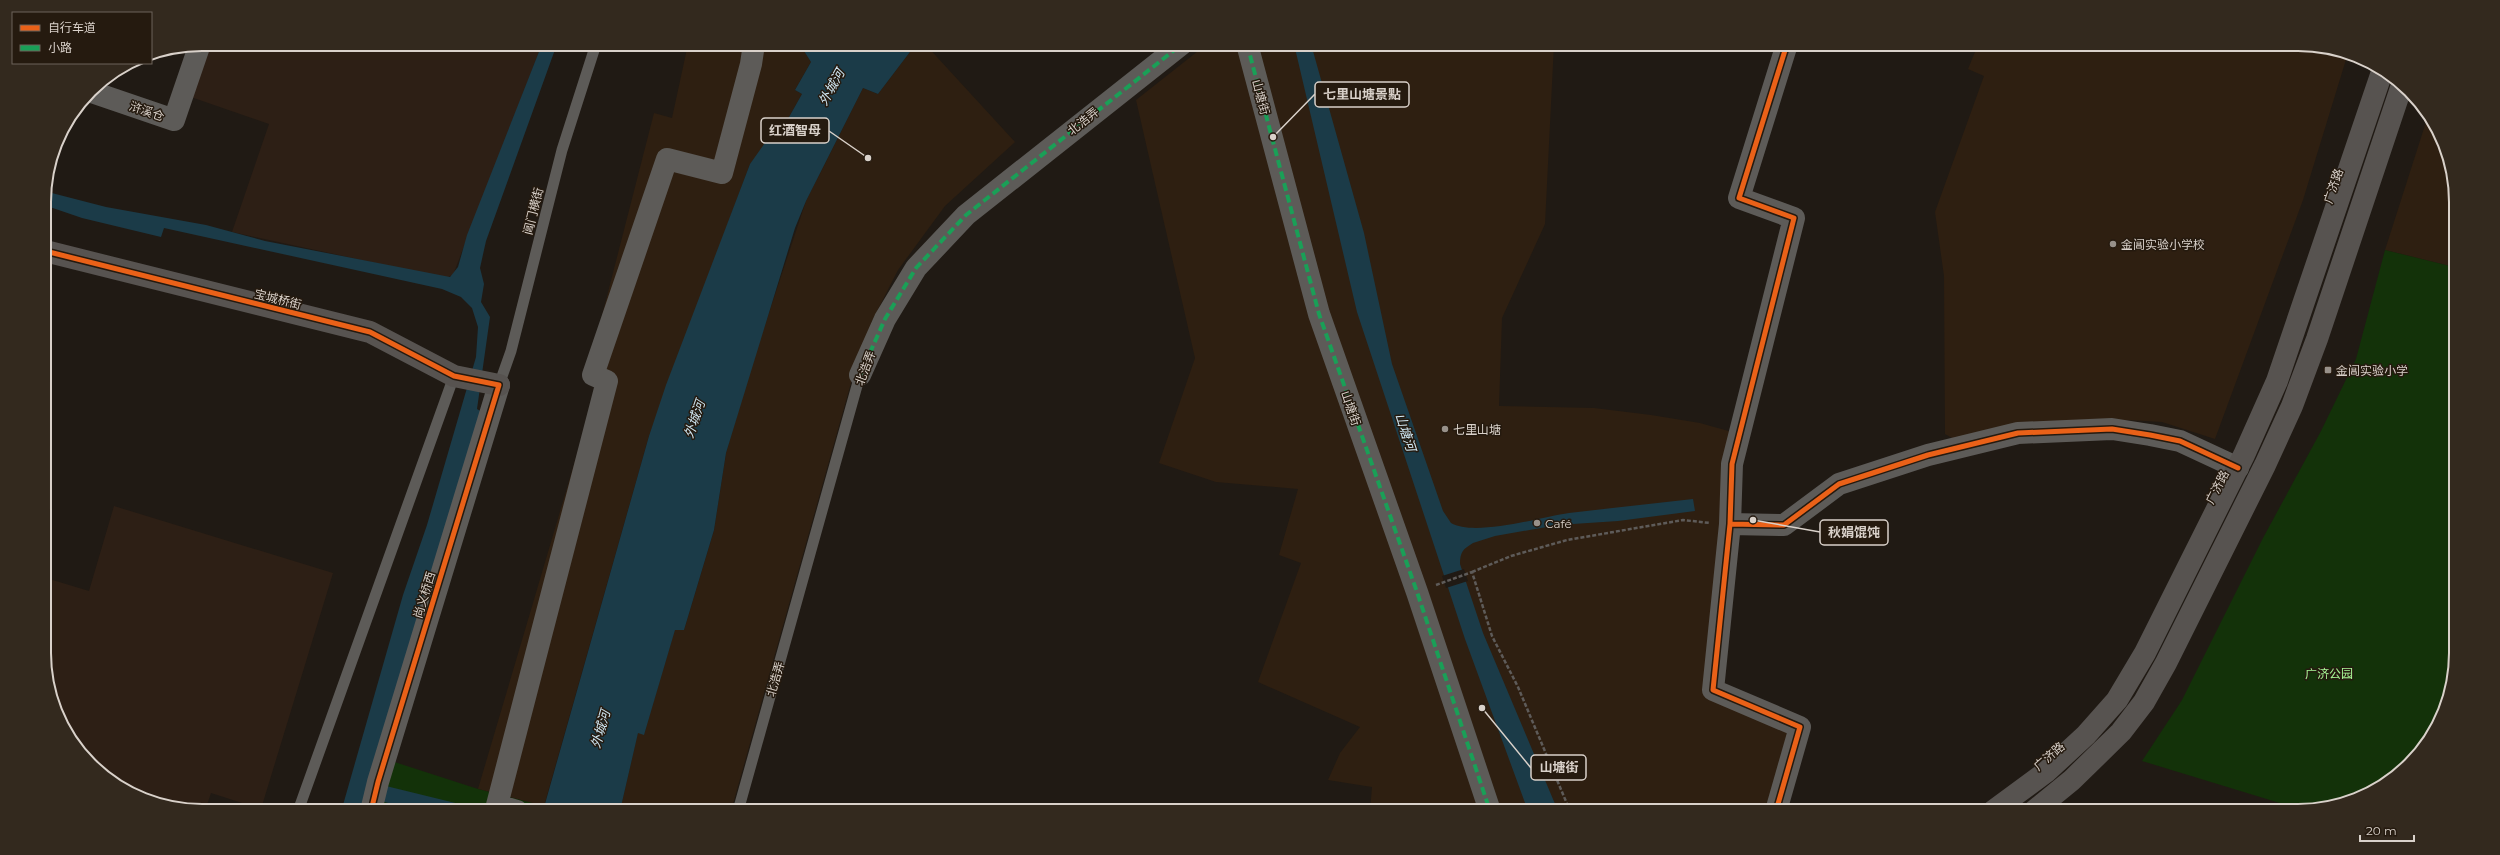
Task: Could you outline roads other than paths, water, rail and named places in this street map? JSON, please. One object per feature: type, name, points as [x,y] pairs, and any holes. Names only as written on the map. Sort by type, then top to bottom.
[{"type":"main road","name":"广济路","points":[[2006,804],[2057,763],[2086,735],[2117,700],[2145,653],[2238,468],[2283,365],[2381,75]]},
{"type":"main road","points":[[2043,804],[2072,780],[2121,732],[2144,702],[2166,663],[2265,465],[2292,406],[2315,346],[2400,90]]},
{"type":"main road","name":"宝城桥街","points":[[51,252],[370,332],[459,377],[493,384]]},
{"type":"street","name":"浒溪仓","points":[[96,94],[174,120],[198,51]]},
{"type":"street","points":[[496,804],[607,381],[593,375],[667,159],[722,173],[751,64],[753,51]]},
{"type":"street","name":"北浩弄","points":[[860,375],[884,319],[916,268],[966,215],[1173,51]]},
{"type":"street","name":"山塘街","points":[[1249,51],[1318,314],[1417,592],[1488,804]]},
{"type":"street","points":[[1778,804],[1800,727],[1713,690],[1730,524],[1732,464],[1794,218],[1739,198],[1785,51]]},
{"type":"street","name":"尚义桥西","points":[[374,798],[493,384]]},
{"type":"street","points":[[1730,524],[1784,525],[1839,484],[1928,455],[2018,433],[2112,429],[2150,434],[2180,441],[2238,468]]},
{"type":"lane","name":"阊门横街","points":[[493,384],[511,352],[562,150],[594,51]]},
{"type":"lane","name":"北浩弄","points":[[740,804],[860,375]]},
{"type":"lane","points":[[301,804],[459,377]]},
{"type":"water","points":[[539,51],[554,51],[486,241],[480,268],[484,284],[481,302],[490,317],[477,409],[482,412],[386,786],[459,804],[392,804],[369,798],[368,804],[343,804],[403,595],[427,525],[476,357],[478,327],[472,308],[461,297],[442,289],[164,228],[161,237],[82,218],[51,207],[51,193],[106,207],[206,225],[265,241],[450,277],[458,267],[467,235]]},
{"type":"water","name":"外城河","points":[[804,51],[911,51],[878,94],[863,88],[806,201],[795,228],[726,453],[714,530],[684,630],[675,630],[644,735],[638,733],[622,804],[545,804],[649,436],[666,385],[750,164],[774,130],[780,133],[802,94],[795,90],[811,62]]},
{"type":"water","name":"山塘河","points":[[1296,51],[1313,51],[1364,233],[1392,364],[1443,511],[1451,523],[1462,527],[1492,527],[1569,513],[1693,499],[1695,511],[1618,521],[1558,525],[1495,536],[1473,543],[1464,549],[1461,554],[1460,564],[1483,633],[1555,804],[1525,804],[1465,639],[1357,312]]},
{"type":"place","name":"七里山塘景點","points":[[1273,137]]},
{"type":"place","name":"红酒智母","points":[[868,158]]},
{"type":"place","name":"金阊实验小学校","points":[[2113,244]]},
{"type":"place","name":"金阊实验小学","points":[[2328,370]]},
{"type":"place","name":"七里山塘","points":[[1445,429]]},
{"type":"place","name":"秋娟馄饨","points":[[1753,520]]},
{"type":"place","name":"Café","points":[[1537,523]]},
{"type":"place","name":"山塘街","points":[[1482,708]]},
{"type":"park label","name":"广济公园","points":[[2329,673]]}]
